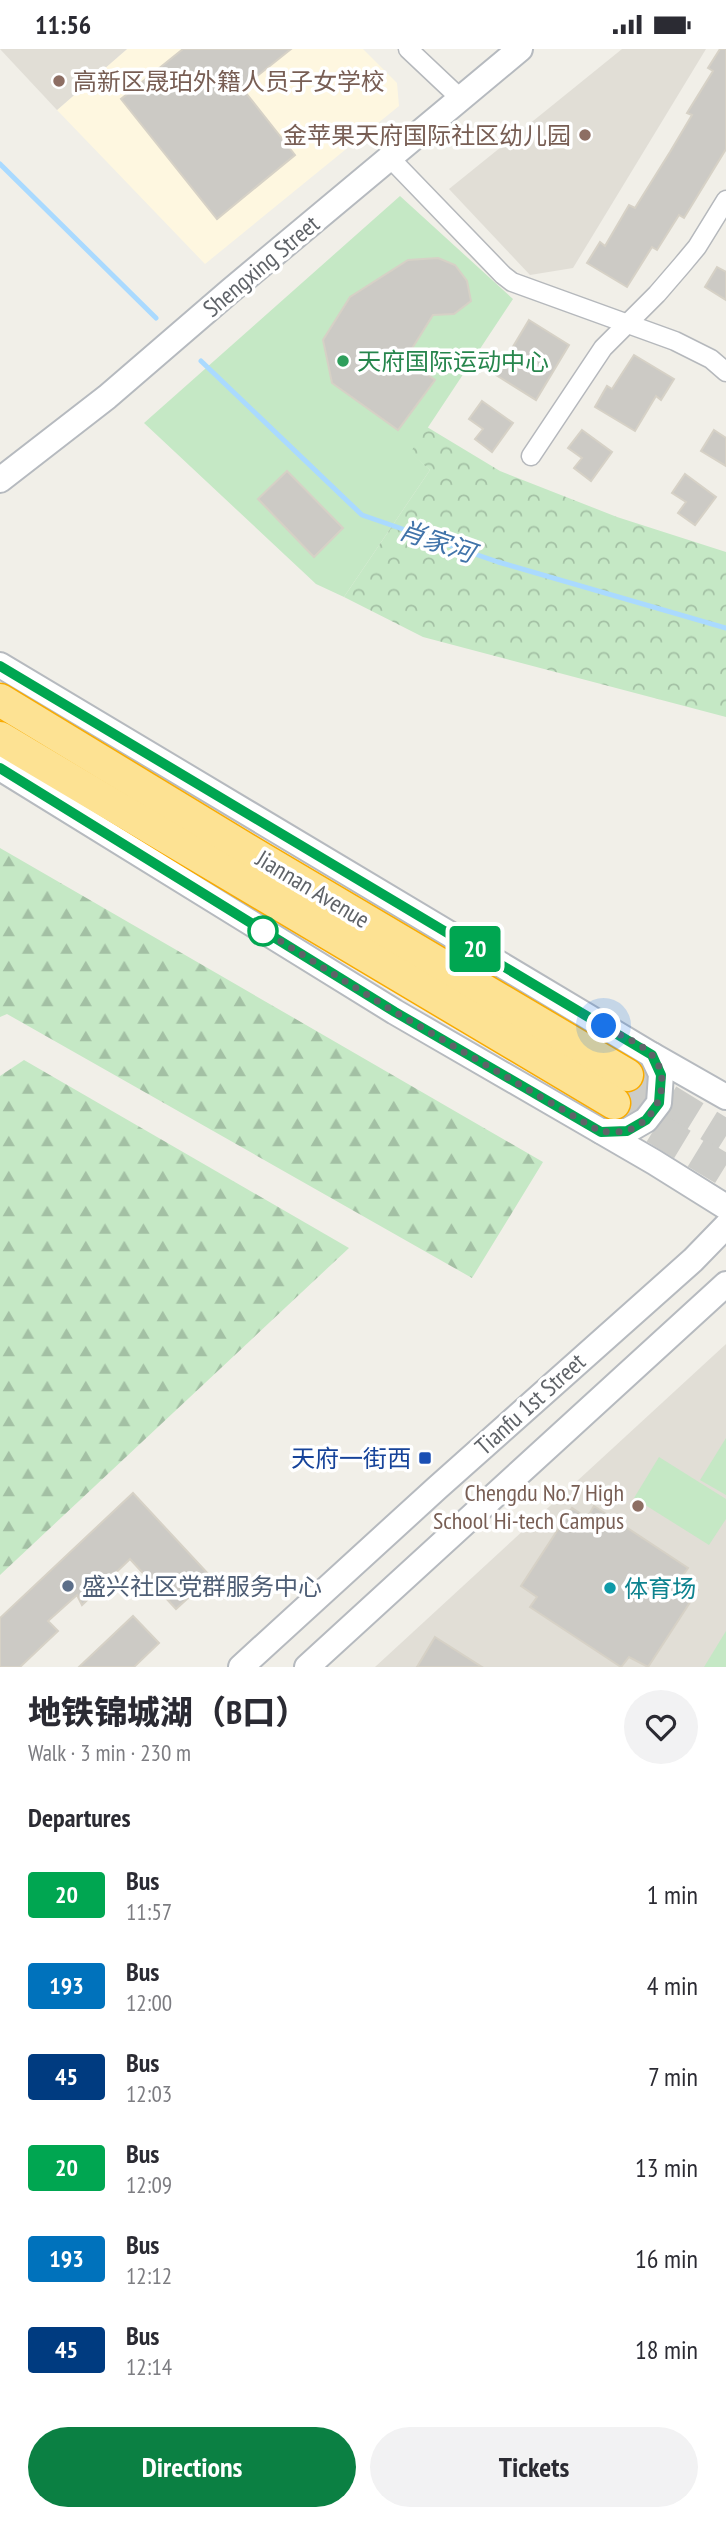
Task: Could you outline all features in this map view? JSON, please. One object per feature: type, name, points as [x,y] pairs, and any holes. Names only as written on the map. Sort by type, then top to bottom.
[{"type":"highway","name":"Jiannan Avenue","points":[[0,700],[627,1075]]},
{"type":"highway","name":"Jiannan Avenue","points":[[0,738],[607,1117]]},
{"type":"main road","name":"Shengxing Street","points":[[0,480],[107,397],[520,49]]},
{"type":"main road","points":[[0,666],[726,1097]]},
{"type":"main road","points":[[0,768],[395,1012],[607,1117],[627,1131],[646,1120],[659,1103],[661,1075],[652,1055]]},
{"type":"main road","points":[[607,1117],[726,1207]]},
{"type":"main road","name":"Tianfu 1st Street","points":[[241,1667],[426,1497],[693,1260],[726,1226]]},
{"type":"main road","name":"Tianfu 1st Street","points":[[307,1667],[726,1284]]},
{"type":"street","points":[[408,49],[461,99]]},
{"type":"street","points":[[390,158],[503,275],[529,289],[674,341],[710,359],[726,372]]},
{"type":"street","points":[[531,456],[603,348],[657,294],[697,247],[726,200]]},
{"type":"shaded area","name":"高新区晟珀外籍人员子女学校","points":[[0,49],[127,49],[57,110]]},
{"type":"shaded area","points":[[127,49],[363,49],[397,83],[399,106],[205,264],[57,110]]},
{"type":"shaded area","name":"金苹果天府国际社区幼儿园","points":[[622,49],[706,49],[573,268],[530,275],[449,189]]},
{"type":"shaded area","name":"Chengdu No.7 High School Hi-tech Campus","points":[[726,1344],[726,1667],[375,1667]]},
{"type":"green space","name":"天府国际运动中心","points":[[400,196],[513,299],[411,453],[430,470],[344,597],[316,584],[144,423]]},
{"type":"green space","points":[[427,427],[500,471],[617,517],[726,552],[726,717],[423,637],[344,597],[430,470],[410,453]]},
{"type":"green space","points":[[0,848],[543,1162],[472,1278],[7,1014],[0,1017]]},
{"type":"green space","points":[[24,1060],[349,1248],[0,1575],[0,1076]]},
{"type":"green space","points":[[726,1438],[726,1495],[700,1480]]},
{"type":"green space","points":[[659,1457],[726,1499],[726,1519],[709,1545],[634,1498]]},
{"type":"green space","points":[[726,1631],[726,1667],[704,1667]]},
{"type":"building","points":[[183,49],[291,49],[242,88],[295,155],[217,219],[121,99]]},
{"type":"building","points":[[720,49],[726,49],[726,149],[684,218],[679,215],[657,250],[652,247],[627,287],[587,263],[600,242],[605,246],[629,205],[635,208],[670,152],[692,115],[687,113],[713,71],[708,68]]},
{"type":"building","points":[[438,258],[455,265],[467,281],[471,301],[454,314],[433,315],[406,358],[435,380],[398,430],[332,383],[323,340],[350,297],[408,260]]},
{"type":"building","points":[[717,267],[726,272],[726,300],[705,287]]},
{"type":"building","points":[[529,320],[569,345],[536,400],[496,375]]},
{"type":"building","points":[[634,355],[674,379],[661,400],[656,396],[635,431],[595,407],[607,386],[612,389]]},
{"type":"building","points":[[482,401],[513,423],[492,452],[475,439],[483,429],[469,419]]},
{"type":"building","points":[[582,430],[612,452],[591,481],[574,468],[582,458],[568,448]]},
{"type":"building","points":[[714,430],[726,438],[726,466],[701,451]]},
{"type":"building","points":[[287,471],[343,528],[314,557],[258,499]]},
{"type":"building","points":[[685,474],[716,497],[695,525],[678,513],[686,502],[672,493]]},
{"type":"building","name":"盛兴社区党群服务中心","points":[[133,1493],[211,1577],[176,1609],[130,1559],[82,1605],[77,1595],[48,1621],[58,1631],[20,1667],[0,1667],[0,1618]]},
{"type":"building","name":"体育场","points":[[594,1506],[688,1568],[681,1578],[698,1590],[648,1667],[629,1657],[621,1667],[530,1607],[537,1597],[521,1586],[572,1508],[587,1518]]},
{"type":"building","name":"盛兴社区党群服务中心","points":[[133,1616],[159,1643],[134,1667],[79,1667]]},
{"type":"building","points":[[435,1637],[482,1667],[417,1667]]},
{"type":"waterway","name":"肖家河","points":[[0,164],[156,318]]},
{"type":"waterway","name":"肖家河","points":[[201,361],[362,515],[498,562],[726,628]]},
{"type":"tunnel","points":[[627,1075],[726,1136]]},
{"type":"tunnel","points":[[614,1103],[726,1171]]},
{"type":"bus line","name":"20","points":[[0,666],[652,1055],[661,1075],[659,1103],[646,1120],[627,1131],[601,1132],[395,1012],[0,768]]},
{"type":"place","name":"高新区晟珀外籍人员子女学校","points":[[59,81]]},
{"type":"place","name":"金苹果天府国际社区幼儿园","points":[[585,135]]},
{"type":"place","name":"天府国际运动中心","points":[[343,361]]},
{"type":"place","name":"天府一街西","points":[[425,1458]]},
{"type":"place","name":"Chengdu No.7 High School Hi-tech Campus","points":[[638,1506]]},
{"type":"place","name":"盛兴社区党群服务中心","points":[[68,1586]]},
{"type":"place","name":"体育场","points":[[610,1588]]},
{"type":"route","points":[[263,931],[256,926],[395,1012],[601,1132],[627,1131],[646,1120],[659,1103],[661,1075],[652,1055],[604,1026]]}]
